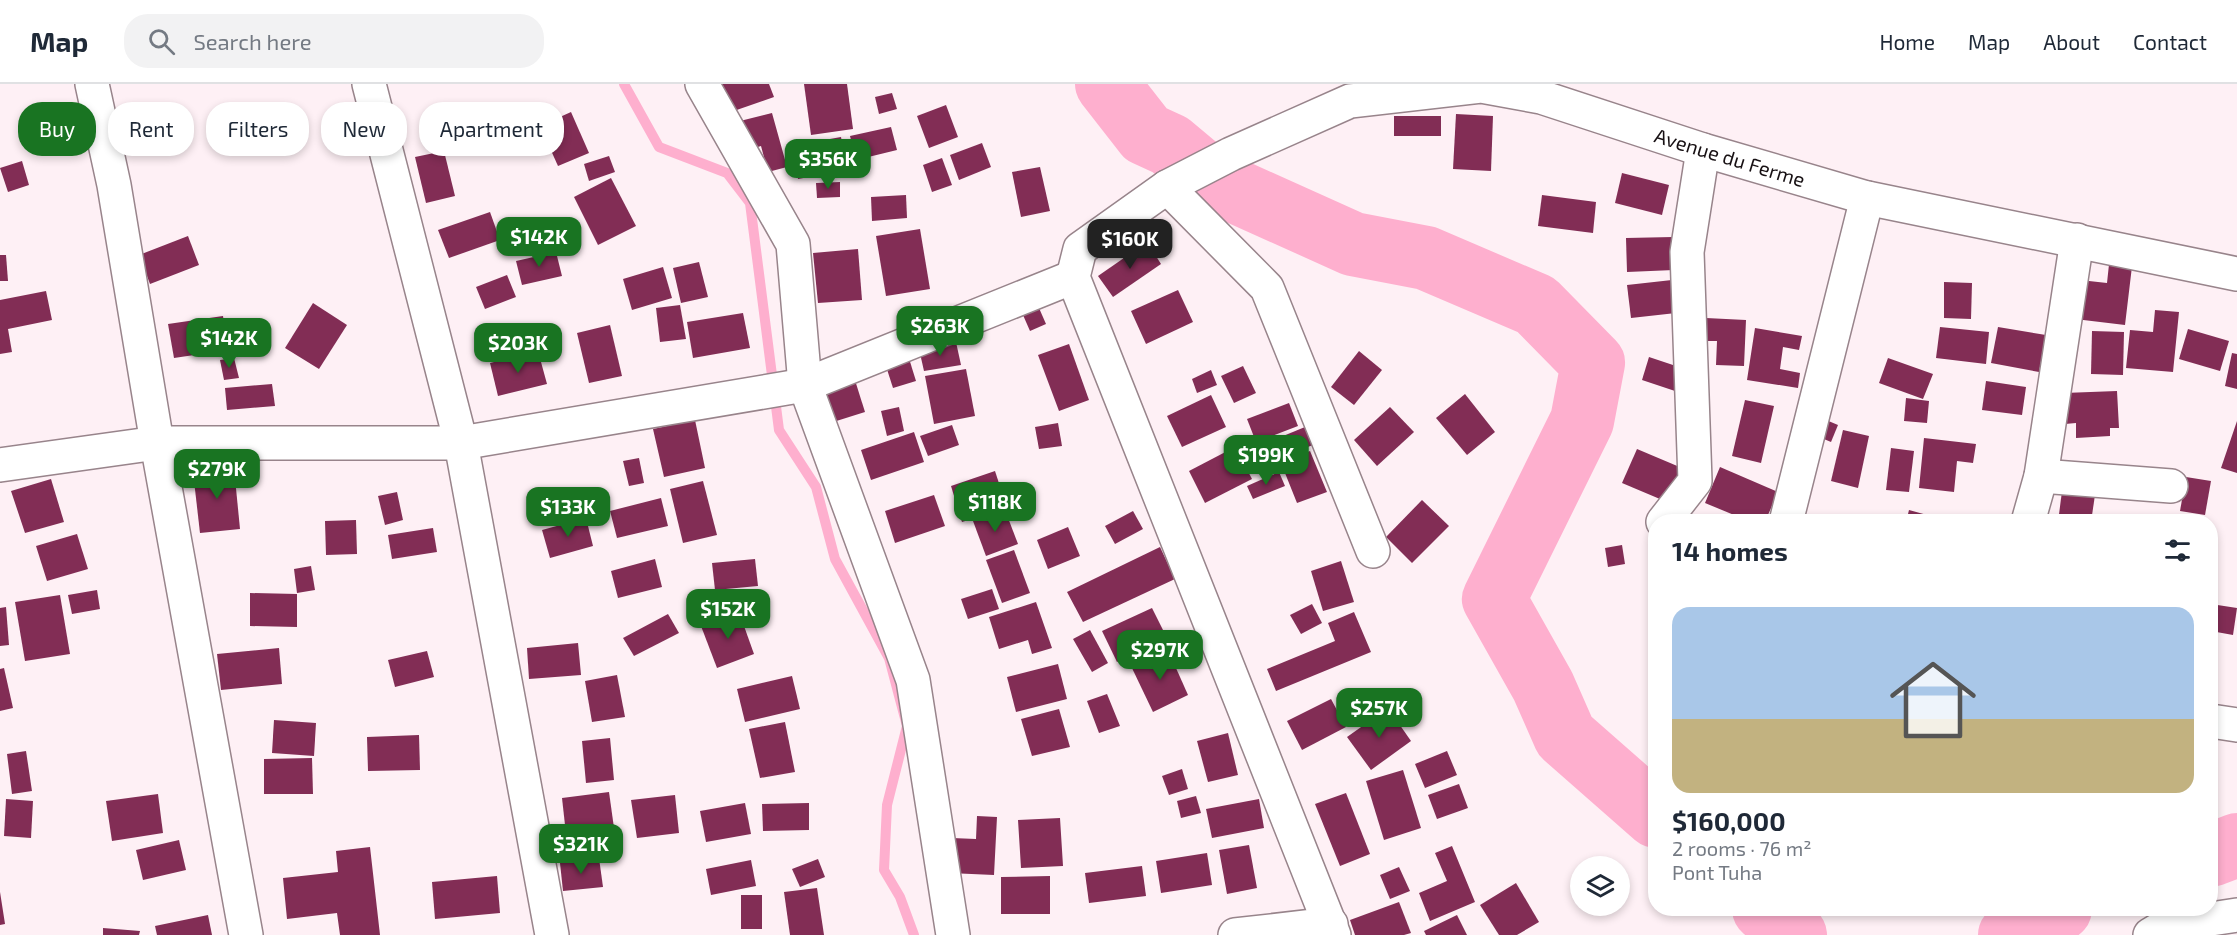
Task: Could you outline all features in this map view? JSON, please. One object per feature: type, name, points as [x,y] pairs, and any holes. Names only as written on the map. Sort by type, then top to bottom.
[{"type":"street","points":[[92,84],[114,185],[157,443],[246,935]]},
{"type":"street","points":[[369,84],[461,443],[552,935]]},
{"type":"street","points":[[702,84],[793,244],[783,388],[913,680],[953,935]]},
{"type":"street","name":"Avenue du Ferme","points":[[1073,277],[1080,249],[1172,184],[1231,154],[1350,101],[1481,85],[1541,97],[1703,150],[1868,198],[2237,274]]},
{"type":"street","points":[[1669,514],[1695,482],[1687,252],[1703,150]]},
{"type":"street","points":[[1172,184],[1268,288],[1373,551]]},
{"type":"street","points":[[1788,514],[1868,198]]},
{"type":"street","points":[[2030,514],[2041,476],[2077,240]]},
{"type":"street","points":[[0,465],[157,443],[461,443],[783,388],[1073,277],[1333,930],[1235,935]]},
{"type":"street","points":[[2041,476],[2171,486]]},
{"type":"street","points":[[2218,722],[2237,725]]},
{"type":"street","points":[[2150,935],[2165,926],[2237,915]]},
{"type":"building","points":[[717,84],[769,84],[774,97],[728,113]]},
{"type":"building","points":[[804,84],[847,84],[853,129],[811,135]]},
{"type":"building","points":[[892,93],[897,109],[879,114],[875,97]]},
{"type":"building","points":[[946,105],[958,137],[929,148],[917,116]]},
{"type":"building","points":[[571,112],[589,153],[558,166],[554,156],[564,156],[564,115]]},
{"type":"building","points":[[772,113],[787,167],[768,172],[761,146],[748,150],[740,121]]},
{"type":"building","points":[[1456,114],[1493,116],[1491,171],[1453,169]]},
{"type":"building","points":[[1394,116],[1441,116],[1441,136],[1394,136]]},
{"type":"building","points":[[891,127],[897,150],[856,160],[850,136]]},
{"type":"building","points":[[841,137],[847,170],[798,179],[791,146]]},
{"type":"building","points":[[982,143],[991,167],[959,180],[950,155]]},
{"type":"building","points":[[445,156],[455,196],[426,203],[415,157]]},
{"type":"building","points":[[609,156],[615,172],[589,181],[584,164]]},
{"type":"building","points":[[942,158],[952,185],[932,192],[923,165]]},
{"type":"building","points":[[22,161],[29,185],[8,192],[0,168]]},
{"type":"building","points":[[1040,167],[1050,211],[1021,217],[1012,172]]},
{"type":"building","points":[[1622,173],[1669,185],[1662,215],[1615,203]]},
{"type":"building","points":[[611,178],[636,226],[598,245],[574,197]]},
{"type":"building","points":[[840,182],[840,197],[817,198],[816,183]]},
{"type":"building","points":[[906,195],[907,218],[872,221],[871,197]]},
{"type":"building","points":[[1542,195],[1596,202],[1593,233],[1538,226]]},
{"type":"building","points":[[490,212],[500,240],[449,258],[438,230]]},
{"type":"building","points":[[920,229],[930,289],[886,296],[876,236]]},
{"type":"building","points":[[188,236],[199,265],[150,284],[139,255]]},
{"type":"building","points":[[1673,237],[1674,270],[1627,272],[1626,238]]},
{"type":"building","points":[[1147,242],[1161,264],[1113,297],[1098,276]]},
{"type":"building","points":[[858,249],[862,300],[818,303],[813,253]]},
{"type":"building","points":[[556,252],[562,276],[522,285],[516,261]]},
{"type":"building","points":[[0,255],[6,255],[8,281],[0,281]]},
{"type":"building","points":[[2110,255],[2133,258],[2125,325],[2075,319],[2080,280],[2107,283]]},
{"type":"building","points":[[699,262],[708,297],[681,303],[673,268]]},
{"type":"building","points":[[663,267],[672,298],[632,310],[623,279]]},
{"type":"building","points":[[507,275],[516,297],[485,309],[476,287]]},
{"type":"building","points":[[1672,280],[1676,313],[1631,318],[1627,285]]},
{"type":"building","points":[[1944,282],[1972,283],[1971,319],[1944,318]]},
{"type":"building","points":[[1178,290],[1193,322],[1146,344],[1131,311]]},
{"type":"building","points":[[46,291],[52,320],[8,329],[12,352],[0,354],[0,300]]},
{"type":"building","points":[[313,303],[347,325],[319,369],[285,348]]},
{"type":"building","points":[[680,305],[686,339],[660,342],[656,308]]},
{"type":"building","points":[[1039,308],[1046,324],[1030,331],[1023,315]]},
{"type":"building","points":[[2155,310],[2179,312],[2173,372],[2126,368],[2130,330],[2153,332]]},
{"type":"building","points":[[743,313],[750,348],[693,358],[687,322]]},
{"type":"building","points":[[223,316],[228,350],[174,358],[168,324]]},
{"type":"building","points":[[1706,318],[1746,320],[1744,366],[1716,365],[1717,341],[1705,341]]},
{"type":"building","points":[[610,325],[622,376],[589,383],[577,333]]},
{"type":"building","points":[[1940,327],[1989,332],[1986,364],[1936,358]]},
{"type":"building","points":[[1998,327],[2046,335],[2039,372],[1991,363]]},
{"type":"building","points":[[1755,328],[1802,336],[1799,350],[1783,347],[1780,369],[1800,373],[1798,388],[1747,380]]},
{"type":"building","points":[[2188,329],[2229,341],[2220,371],[2179,359]]},
{"type":"building","points":[[2092,331],[2124,332],[2123,375],[2091,374]]},
{"type":"building","points":[[956,342],[961,365],[924,371],[919,349]]},
{"type":"building","points":[[1069,344],[1089,400],[1059,411],[1038,355]]},
{"type":"building","points":[[538,351],[547,384],[498,396],[490,363]]},
{"type":"building","points":[[1359,351],[1382,370],[1354,405],[1331,387]]},
{"type":"building","points":[[907,352],[916,381],[893,388],[884,360]]},
{"type":"building","points":[[2232,353],[2237,354],[2237,389],[2225,386]]},
{"type":"building","points":[[1649,357],[1682,368],[1675,391],[1642,380]]},
{"type":"building","points":[[234,358],[239,378],[224,380],[220,360]]},
{"type":"building","points":[[1888,358],[1933,374],[1923,399],[1879,383]]},
{"type":"building","points":[[1243,366],[1256,393],[1234,403],[1221,376]]},
{"type":"building","points":[[966,369],[975,416],[934,424],[925,376]]},
{"type":"building","points":[[1211,370],[1217,385],[1197,393],[1192,379]]},
{"type":"building","points":[[853,374],[865,412],[830,423],[818,385]]},
{"type":"building","points":[[1986,381],[2026,387],[2022,415],[1982,410]]},
{"type":"building","points":[[272,384],[275,406],[227,410],[225,388]]},
{"type":"building","points":[[2117,391],[2119,428],[2110,428],[2110,436],[2076,438],[2076,423],[2065,424],[2064,393]]},
{"type":"building","points":[[1465,394],[1495,432],[1467,455],[1436,418]]},
{"type":"building","points":[[1211,395],[1226,427],[1182,447],[1167,416]]},
{"type":"building","points":[[1906,398],[1929,401],[1927,423],[1904,421]]},
{"type":"building","points":[[1745,400],[1774,406],[1761,463],[1732,456]]},
{"type":"building","points":[[1289,403],[1298,426],[1256,442],[1247,419]]},
{"type":"building","points":[[899,407],[904,431],[887,436],[881,411]]},
{"type":"building","points":[[1390,407],[1414,432],[1377,466],[1354,440]]},
{"type":"building","points":[[1819,417],[1838,425],[1831,442],[1812,434]]},
{"type":"building","points":[[695,420],[705,468],[664,477],[653,429]]},
{"type":"building","points":[[2237,421],[2237,473],[2221,468]]},
{"type":"building","points":[[1058,423],[1062,446],[1039,449],[1035,427]]},
{"type":"building","points":[[952,425],[959,445],[928,456],[920,436]]},
{"type":"building","points":[[1305,427],[1313,445],[1279,458],[1271,441]]},
{"type":"building","points":[[1843,430],[1869,436],[1858,488],[1831,481]]},
{"type":"building","points":[[914,432],[924,462],[871,480],[861,450]]},
{"type":"building","points":[[1924,438],[1976,444],[1973,463],[1957,461],[1954,492],[1919,488]]},
{"type":"building","points":[[1235,447],[1252,479],[1205,503],[1189,471]]},
{"type":"building","points":[[1891,448],[1914,451],[1909,492],[1886,490]]},
{"type":"building","points":[[1637,449],[1682,468],[1667,502],[1622,483]]},
{"type":"building","points":[[1310,451],[1327,492],[1297,503],[1281,463]]},
{"type":"building","points":[[639,458],[644,483],[629,486],[623,461]]},
{"type":"building","points":[[1720,467],[1778,492],[1768,514],[1732,514],[1705,503]]},
{"type":"building","points":[[234,468],[240,529],[200,533],[193,472]]},
{"type":"building","points":[[995,471],[1007,508],[962,522],[951,486]]},
{"type":"building","points":[[1279,472],[1285,486],[1253,499],[1247,486]]},
{"type":"building","points":[[2186,477],[2211,481],[2205,514],[2180,511]]},
{"type":"building","points":[[51,479],[64,522],[25,533],[11,491]]},
{"type":"building","points":[[703,481],[717,535],[683,543],[670,489]]},
{"type":"building","points":[[2062,491],[2095,495],[2092,514],[2059,514]]},
{"type":"building","points":[[397,492],[403,520],[385,525],[378,496]]},
{"type":"building","points":[[934,495],[945,526],[895,543],[885,511]]},
{"type":"building","points":[[661,498],[668,526],[617,538],[610,511]]},
{"type":"building","points":[[1422,500],[1449,526],[1412,563],[1386,537]]},
{"type":"building","points":[[1005,510],[1018,544],[986,556],[973,521]]},
{"type":"building","points":[[1909,510],[1924,514],[1908,514]]},
{"type":"building","points":[[1133,511],[1143,529],[1115,544],[1105,526]]},
{"type":"building","points":[[586,518],[593,546],[550,558],[542,530]]},
{"type":"building","points":[[356,520],[357,554],[326,555],[325,521]]},
{"type":"building","points":[[1068,527],[1080,556],[1048,569],[1037,540]]},
{"type":"building","points":[[433,528],[437,552],[392,559],[388,535]]},
{"type":"building","points":[[77,534],[88,569],[47,581],[36,546]]},
{"type":"building","points":[[1622,545],[1625,564],[1608,567],[1605,548]]},
{"type":"building","points":[[1160,547],[1175,579],[1083,622],[1067,592]]},
{"type":"building","points":[[1014,550],[1030,593],[1002,603],[986,560]]},
{"type":"building","points":[[655,559],[662,587],[618,598],[611,571]]},
{"type":"building","points":[[755,559],[758,586],[715,590],[712,563]]},
{"type":"building","points":[[1341,561],[1354,602],[1323,611],[1311,571]]},
{"type":"building","points":[[311,566],[315,590],[297,593],[294,569]]},
{"type":"building","points":[[992,589],[999,609],[968,619],[961,599]]},
{"type":"building","points":[[97,590],[100,609],[72,614],[68,595]]},
{"type":"building","points":[[250,593],[297,594],[297,627],[250,626]]},
{"type":"building","points":[[60,595],[70,654],[25,661],[15,602]]},
{"type":"building","points":[[1036,602],[1052,648],[1032,654],[1028,640],[999,649],[989,617]]},
{"type":"building","points":[[1312,604],[1322,623],[1301,634],[1290,615]]},
{"type":"building","points":[[2218,605],[2237,608],[2233,635],[2218,632]]},
{"type":"building","points":[[6,607],[9,645],[0,646],[0,608]]},
{"type":"building","points":[[1152,608],[1167,638],[1117,662],[1102,631]]},
{"type":"building","points":[[739,612],[754,654],[717,668],[701,626]]},
{"type":"building","points":[[1354,612],[1371,652],[1276,691],[1267,669],[1335,641],[1328,623]]},
{"type":"building","points":[[668,614],[679,633],[634,656],[623,638]]},
{"type":"building","points":[[1090,630],[1108,663],[1092,672],[1073,639]]},
{"type":"building","points":[[578,643],[581,675],[529,679],[527,648]]},
{"type":"building","points":[[279,648],[282,684],[221,690],[217,654]]},
{"type":"building","points":[[1168,650],[1188,695],[1153,712],[1131,666]]},
{"type":"building","points":[[427,651],[434,677],[395,687],[388,660]]},
{"type":"building","points":[[1058,664],[1067,699],[1016,712],[1007,677]]},
{"type":"building","points":[[4,668],[13,708],[0,711],[0,669]]},
{"type":"building","points":[[617,675],[625,717],[592,722],[585,681]]},
{"type":"building","points":[[792,676],[800,709],[745,722],[737,689]]},
{"type":"building","points":[[1107,694],[1120,726],[1099,733],[1087,701]]},
{"type":"building","points":[[1331,699],[1346,727],[1302,750],[1287,721]]},
{"type":"building","points":[[1388,708],[1411,741],[1371,770],[1347,737]]},
{"type":"building","points":[[1059,709],[1070,747],[1032,756],[1021,719]]},
{"type":"building","points":[[274,720],[316,723],[314,756],[272,753]]},
{"type":"building","points":[[785,722],[795,772],[760,778],[749,729]]},
{"type":"building","points":[[1228,733],[1238,775],[1208,782],[1197,741]]},
{"type":"building","points":[[419,735],[420,770],[368,771],[367,737]]},
{"type":"building","points":[[610,738],[614,780],[586,783],[582,741]]},
{"type":"building","points":[[26,751],[32,791],[12,794],[7,754]]},
{"type":"building","points":[[1447,751],[1457,775],[1425,788],[1415,764]]},
{"type":"building","points":[[312,758],[313,794],[264,794],[264,759]]},
{"type":"building","points":[[1182,769],[1188,789],[1169,795],[1162,776]]},
{"type":"building","points":[[1403,770],[1421,828],[1384,840],[1366,781]]},
{"type":"building","points":[[1459,784],[1468,808],[1437,819],[1428,795]]},
{"type":"building","points":[[609,792],[614,828],[566,834],[562,798]]},
{"type":"building","points":[[1346,793],[1370,854],[1340,866],[1315,804]]},
{"type":"building","points":[[158,794],[163,833],[112,841],[106,801]]},
{"type":"building","points":[[675,795],[679,833],[637,838],[631,800]]},
{"type":"building","points":[[1196,796],[1201,813],[1181,818],[1177,801]]},
{"type":"building","points":[[6,799],[33,801],[31,838],[4,836]]},
{"type":"building","points":[[1259,799],[1264,828],[1212,838],[1206,809]]},
{"type":"building","points":[[745,803],[751,834],[706,842],[700,811]]},
{"type":"building","points":[[809,803],[809,830],[763,831],[762,804]]},
{"type":"building","points":[[977,816],[997,817],[994,875],[949,873],[952,838],[976,839]]},
{"type":"building","points":[[1060,818],[1063,866],[1021,868],[1018,820]]},
{"type":"building","points":[[179,840],[186,870],[143,880],[136,850]]},
{"type":"building","points":[[1249,845],[1257,888],[1227,894],[1219,850]]},
{"type":"building","points":[[1452,846],[1475,902],[1430,921],[1419,893],[1447,881],[1435,853]]},
{"type":"building","points":[[370,847],[380,935],[340,935],[337,913],[287,919],[283,878],[338,872],[336,851]]},
{"type":"building","points":[[1207,853],[1212,885],[1161,893],[1156,861]]},
{"type":"building","points":[[599,858],[603,887],[563,891],[560,863]]},
{"type":"building","points":[[818,859],[825,877],[800,887],[792,869]]},
{"type":"building","points":[[751,860],[756,886],[711,895],[706,869]]},
{"type":"building","points":[[1142,866],[1146,896],[1089,903],[1085,873]]},
{"type":"building","points":[[1399,867],[1410,891],[1390,899],[1380,875]]},
{"type":"building","points":[[497,876],[500,913],[435,919],[432,882]]},
{"type":"building","points":[[1050,876],[1050,914],[1001,914],[1001,877]]},
{"type":"building","points":[[1516,883],[1539,922],[1517,935],[1499,935],[1480,905]]},
{"type":"building","points":[[817,888],[824,935],[790,935],[784,892]]},
{"type":"building","points":[[0,892],[5,924],[0,925]]},
{"type":"building","points":[[741,895],[762,895],[762,929],[741,929]]},
{"type":"building","points":[[1399,902],[1411,933],[1355,935],[1350,920]]},
{"type":"building","points":[[208,915],[212,935],[157,935],[155,926]]},
{"type":"building","points":[[1457,915],[1467,935],[1426,935],[1424,931]]},
{"type":"building","points":[[103,928],[140,931],[139,935],[103,935]]},
{"type":"waterway","points":[[624,84],[659,147],[727,173],[750,203],[779,430],[816,487],[835,559],[889,658],[907,726],[887,805],[884,870],[900,897],[914,935]]},
{"type":"waterway","points":[[1107,84],[1146,134],[1170,145],[1213,181],[1353,244],[1426,258],[1536,305],[1593,363],[1582,421],[1494,599],[1543,686],[1565,736],[1648,809]]},
{"type":"waterway","points":[[2218,852],[2237,845]]},
{"type":"waterway","points":[[1772,916],[1795,935]]},
{"type":"waterway","points":[[2010,935],[2047,916]]},
{"type":"waterway","points":[[2030,925],[2030,935]]}]
